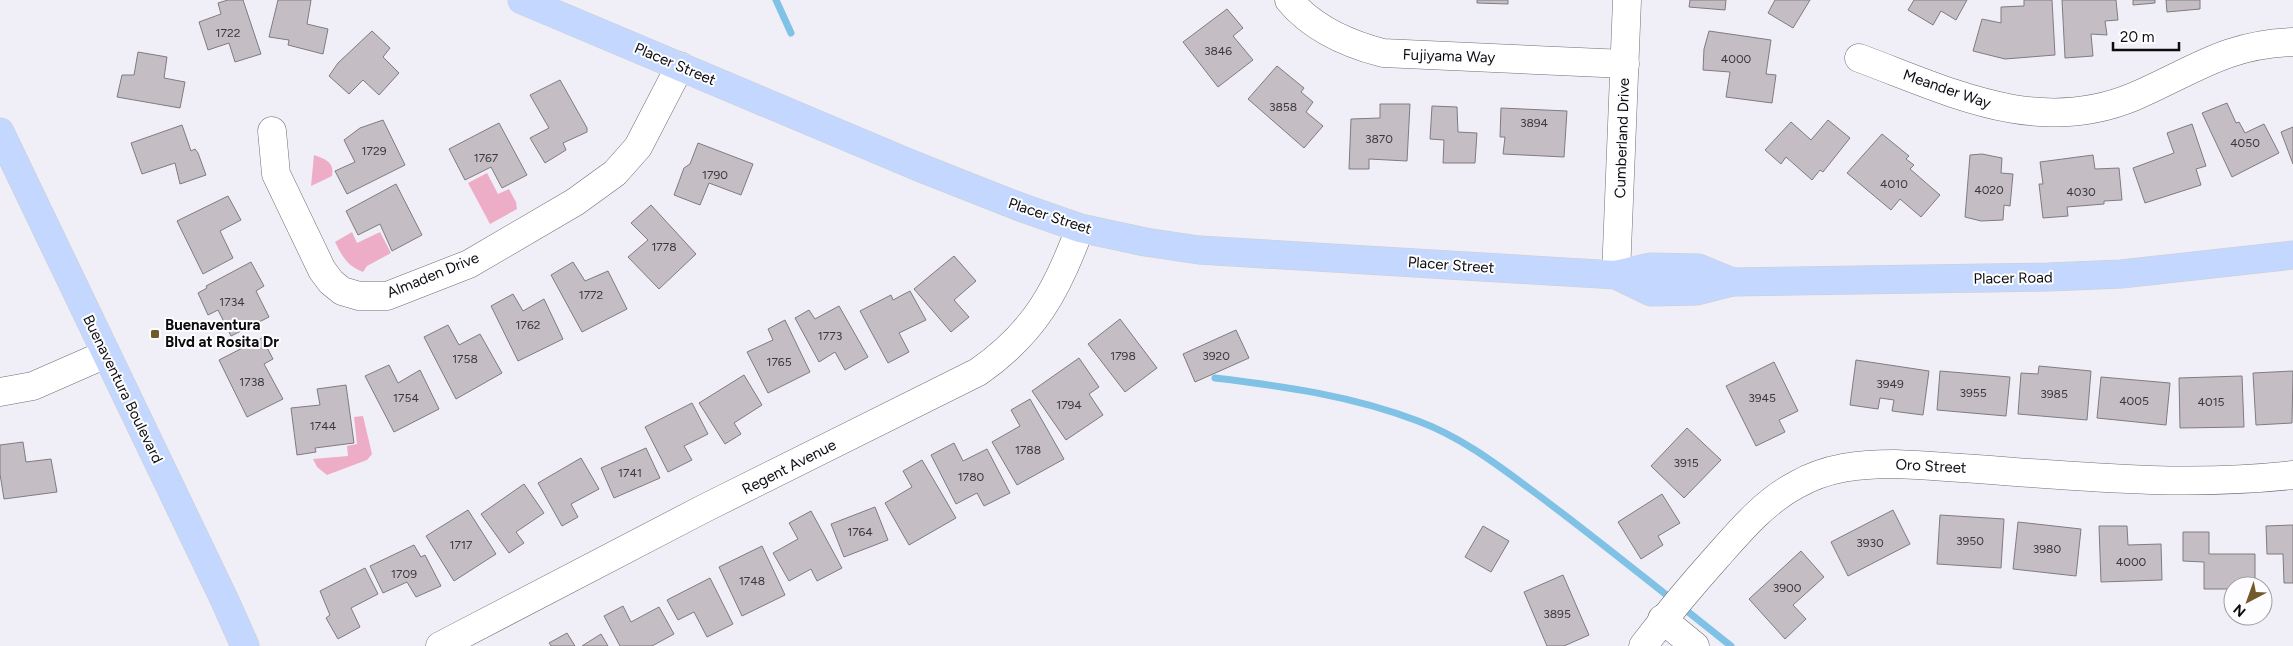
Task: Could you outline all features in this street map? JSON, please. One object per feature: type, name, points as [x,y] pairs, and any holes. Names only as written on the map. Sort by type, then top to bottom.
[{"type":"main road","name":"Placer Street","points":[[522,0],[916,166],[1080,228],[1145,242],[1199,250],[1616,275]]},
{"type":"main road","name":"Buenaventura Boulevard","points":[[0,132],[226,601],[245,646]]},
{"type":"main road","name":"Placer Road","points":[[1616,275],[1651,292],[1697,291],[1732,282],[2103,275],[2189,268],[2293,255]]},
{"type":"street","name":"Fujiyama Way","points":[[1289,0],[1314,23],[1328,32],[1365,48],[1384,53],[1625,64]]},
{"type":"street","name":"Cumberland Drive","points":[[1616,275],[1627,0]]},
{"type":"street","name":"Meander Way","points":[[1859,58],[1974,102],[2017,110],[2070,112],[2110,105],[2133,97],[2218,56],[2245,48],[2293,42]]},
{"type":"street","name":"Almaden Drive","points":[[272,131],[276,174],[322,270],[331,282],[342,291],[359,296],[387,296],[469,264],[575,202],[615,173],[638,147],[680,66]]},
{"type":"street","name":"Regent Avenue","points":[[440,646],[705,508],[978,372],[1012,347],[1024,334],[1046,302],[1066,267],[1080,228]]},
{"type":"street","points":[[0,392],[33,386],[106,354]]},
{"type":"street","name":"Oro Street","points":[[1643,646],[1662,619],[1737,534],[1762,509],[1795,485],[1839,468],[1872,464],[1895,464],[2123,480],[2199,481],[2293,475]]},
{"type":"street","points":[[1662,619],[1695,646]]},
{"type":"shaded area","points":[[314,155],[331,164],[333,171],[332,176],[311,186]]},
{"type":"shaded area","points":[[487,173],[498,194],[509,189],[516,202],[517,209],[490,224],[468,183]]},
{"type":"shaded area","points":[[352,232],[357,243],[380,232],[391,253],[367,266],[363,272],[357,270],[346,260],[335,242]]},
{"type":"shaded area","points":[[363,416],[372,454],[367,460],[327,475],[317,467],[313,459],[348,456],[347,446],[357,444],[354,417]]},
{"type":"building","points":[[228,0],[243,0],[261,54],[235,62],[229,43],[208,50],[199,22],[221,14],[218,3]]},
{"type":"building","points":[[278,0],[311,0],[307,24],[328,29],[323,54],[288,45],[289,40],[269,37]]},
{"type":"building","points":[[1477,0],[1508,0],[1508,4],[1477,3]]},
{"type":"building","points":[[1690,0],[1726,0],[1725,10],[1689,7]]},
{"type":"building","points":[[1775,0],[1810,0],[1793,28],[1768,13]]},
{"type":"building","points":[[1914,0],[1967,0],[1956,20],[1941,11],[1933,25],[1908,10]]},
{"type":"building","points":[[2024,0],[2052,0],[2055,55],[2005,59],[1973,51],[1982,19],[2001,23],[2001,7],[2024,6]]},
{"type":"building","points":[[2062,0],[2116,0],[2118,20],[2105,21],[2107,35],[2091,34],[2093,56],[2065,58]]},
{"type":"building","points":[[2133,0],[2155,0],[2155,3],[2133,5]]},
{"type":"building","points":[[2166,0],[2200,0],[2200,9],[2167,12]]},
{"type":"building","points":[[1227,9],[1243,28],[1233,36],[1253,60],[1218,87],[1183,42]]},
{"type":"building","points":[[372,31],[390,48],[383,57],[399,73],[379,95],[363,80],[349,94],[329,76],[338,63]]},
{"type":"building","points":[[1709,31],[1771,40],[1766,74],[1776,75],[1772,103],[1726,97],[1730,72],[1703,70],[1704,49]]},
{"type":"building","points":[[138,52],[167,57],[164,78],[185,82],[180,108],[117,97],[122,75],[134,75]]},
{"type":"building","points":[[1277,66],[1304,88],[1301,92],[1313,102],[1306,112],[1323,126],[1304,148],[1248,99]]},
{"type":"building","points":[[560,80],[587,128],[587,132],[563,143],[566,150],[545,163],[530,138],[549,128],[530,95]]},
{"type":"building","points":[[2227,103],[2236,123],[2239,122],[2245,133],[2264,124],[2279,153],[2232,177],[2202,113]]},
{"type":"building","points":[[1380,104],[1410,104],[1407,161],[1369,159],[1369,169],[1349,169],[1351,119],[1380,118]]},
{"type":"building","points":[[1432,106],[1457,107],[1458,132],[1477,133],[1475,163],[1443,163],[1444,140],[1430,139]]},
{"type":"building","points":[[1501,108],[1567,111],[1564,157],[1503,154],[1505,137],[1500,137]]},
{"type":"building","points":[[383,120],[405,165],[347,194],[335,171],[355,162],[344,140],[360,128]]},
{"type":"building","points":[[1828,120],[1850,138],[1823,172],[1820,170],[1812,180],[1786,157],[1781,164],[1765,150],[1791,122],[1811,140]]},
{"type":"building","points":[[499,123],[527,175],[502,188],[491,167],[465,180],[449,149]]},
{"type":"building","points":[[2192,124],[2206,166],[2196,169],[2201,185],[2145,203],[2133,168],[2174,153],[2167,133]]},
{"type":"building","points":[[182,125],[191,151],[195,149],[198,153],[206,175],[180,184],[175,163],[142,174],[131,143]]},
{"type":"building","points":[[2293,127],[2293,164],[2281,132]]},
{"type":"building","points":[[1882,134],[1909,156],[1906,159],[1914,165],[1910,169],[1940,195],[1921,217],[1900,199],[1891,210],[1847,173]]},
{"type":"building","points":[[698,143],[753,164],[741,195],[709,183],[700,205],[674,195],[684,168],[690,164]]},
{"type":"building","points":[[1982,154],[2002,158],[2001,173],[2013,174],[2010,206],[2004,205],[2003,220],[1981,221],[1965,217],[1970,155]]},
{"type":"building","points":[[2093,155],[2095,169],[2119,168],[2122,200],[2104,201],[2104,204],[2067,207],[2068,216],[2043,218],[2039,184],[2043,184],[2040,162]]},
{"type":"building","points":[[396,184],[422,235],[392,251],[380,224],[358,235],[346,211]]},
{"type":"building","points":[[228,196],[241,220],[220,231],[233,258],[203,274],[177,221]]},
{"type":"building","points":[[651,205],[696,254],[659,289],[628,257],[648,240],[631,223]]},
{"type":"building","points":[[954,256],[976,281],[954,300],[969,317],[951,332],[914,289]]},
{"type":"building","points":[[251,262],[264,286],[256,291],[269,317],[231,336],[218,310],[208,315],[198,293],[207,288],[206,286]]},
{"type":"building","points":[[573,262],[585,281],[608,271],[627,309],[582,332],[551,275]]},
{"type":"building","points":[[910,291],[926,320],[899,333],[909,352],[888,363],[860,311],[891,295],[893,300]]},
{"type":"building","points":[[513,294],[523,311],[544,299],[563,339],[518,361],[491,306]]},
{"type":"building","points":[[839,306],[868,357],[845,370],[835,352],[819,362],[795,318],[809,310],[815,319]]},
{"type":"building","points":[[1120,319],[1157,368],[1125,392],[1088,344]]},
{"type":"building","points":[[785,320],[810,372],[768,393],[747,352],[773,340],[768,329]]},
{"type":"building","points":[[448,325],[459,345],[480,334],[502,373],[456,399],[424,337]]},
{"type":"building","points":[[1236,330],[1249,358],[1195,382],[1183,354]]},
{"type":"building","points":[[262,338],[273,359],[264,364],[283,399],[247,417],[219,360]]},
{"type":"building","points":[[1079,358],[1099,387],[1089,394],[1103,415],[1066,440],[1032,391]]},
{"type":"building","points":[[1856,360],[1929,371],[1923,415],[1892,411],[1894,400],[1880,398],[1878,409],[1850,405]]},
{"type":"building","points":[[1774,362],[1798,411],[1779,420],[1785,432],[1756,446],[1726,386]]},
{"type":"building","points":[[389,365],[398,383],[420,370],[439,409],[394,432],[365,376]]},
{"type":"building","points":[[2039,366],[2091,371],[2087,420],[2018,414],[2021,373],[2038,374]]},
{"type":"building","points":[[1940,371],[2010,377],[2006,416],[1937,410]]},
{"type":"building","points":[[2293,371],[2292,423],[2256,425],[2253,373]]},
{"type":"building","points":[[744,375],[762,405],[734,423],[741,434],[725,444],[699,403]]},
{"type":"building","points":[[2242,376],[2244,427],[2180,428],[2179,378]]},
{"type":"building","points":[[2101,377],[2170,383],[2166,425],[2097,418]]},
{"type":"building","points":[[346,385],[354,443],[315,448],[316,452],[297,455],[291,408],[320,405],[317,389]]},
{"type":"building","points":[[1030,399],[1064,459],[1017,485],[992,442],[1020,426],[1011,410]]},
{"type":"building","points":[[692,403],[708,434],[684,446],[692,460],[668,472],[645,427]]},
{"type":"building","points":[[1687,428],[1721,460],[1684,498],[1651,466]]},
{"type":"building","points":[[23,442],[26,462],[51,459],[57,492],[4,499],[0,474],[0,445]]},
{"type":"building","points":[[954,443],[963,461],[987,449],[1010,493],[984,506],[977,493],[956,504],[931,455]]},
{"type":"building","points":[[646,448],[660,478],[614,498],[601,468]]},
{"type":"building","points":[[581,458],[599,489],[571,504],[578,517],[562,526],[538,483]]},
{"type":"building","points":[[922,460],[956,518],[909,545],[885,503],[912,487],[903,471]]},
{"type":"building","points":[[524,484],[544,513],[516,532],[524,543],[509,553],[481,514]]},
{"type":"building","points":[[1662,494],[1680,523],[1658,536],[1663,545],[1641,559],[1618,522]]},
{"type":"building","points":[[875,507],[888,540],[844,557],[831,524]]},
{"type":"building","points":[[468,510],[496,554],[454,581],[426,536]]},
{"type":"building","points":[[1893,510],[1910,544],[1848,576],[1831,542]]},
{"type":"building","points":[[811,511],[842,568],[817,581],[811,569],[789,581],[773,553],[798,539],[789,523]]},
{"type":"building","points":[[1940,515],[2004,519],[2001,568],[1937,564]]},
{"type":"building","points":[[2018,522],[2081,529],[2076,576],[2013,569]]},
{"type":"building","points":[[2293,525],[2293,583],[2284,583],[2283,554],[2267,554],[2266,526]]},
{"type":"building","points":[[1483,526],[1509,541],[1491,572],[1465,557]]},
{"type":"building","points":[[2099,526],[2127,526],[2128,545],[2161,544],[2162,580],[2101,582]]},
{"type":"building","points":[[2183,532],[2209,532],[2209,554],[2255,554],[2255,576],[2223,576],[2223,589],[2204,589],[2204,562],[2183,561]]},
{"type":"building","points":[[414,545],[421,557],[425,555],[441,586],[416,597],[407,582],[383,593],[370,566]]},
{"type":"building","points":[[762,546],[785,595],[742,616],[719,567]]},
{"type":"building","points":[[1801,551],[1824,577],[1793,605],[1806,619],[1785,639],[1749,599]]},
{"type":"building","points":[[365,568],[378,594],[351,608],[360,627],[338,639],[326,618],[330,615],[320,591]]},
{"type":"building","points":[[1563,575],[1589,635],[1564,646],[1547,646],[1524,592]]},
{"type":"building","points":[[710,578],[733,624],[707,637],[694,612],[678,620],[667,600]]},
{"type":"building","points":[[623,606],[631,622],[659,607],[674,634],[652,646],[620,646],[604,616]]},
{"type":"building","points":[[567,633],[575,646],[551,646],[549,643]]},
{"type":"building","points":[[601,634],[608,646],[582,646]]},
{"type":"waterway","points":[[776,0],[791,33]]},
{"type":"waterway","points":[[1215,378],[1318,393],[1368,405],[1418,421],[1448,434],[1517,479],[1674,601]]},
{"type":"waterway","points":[[1682,607],[1731,646]]},
{"type":"place","name":"Buenaventura Blvd at Rosita Dr","points":[[155,334]]}]
